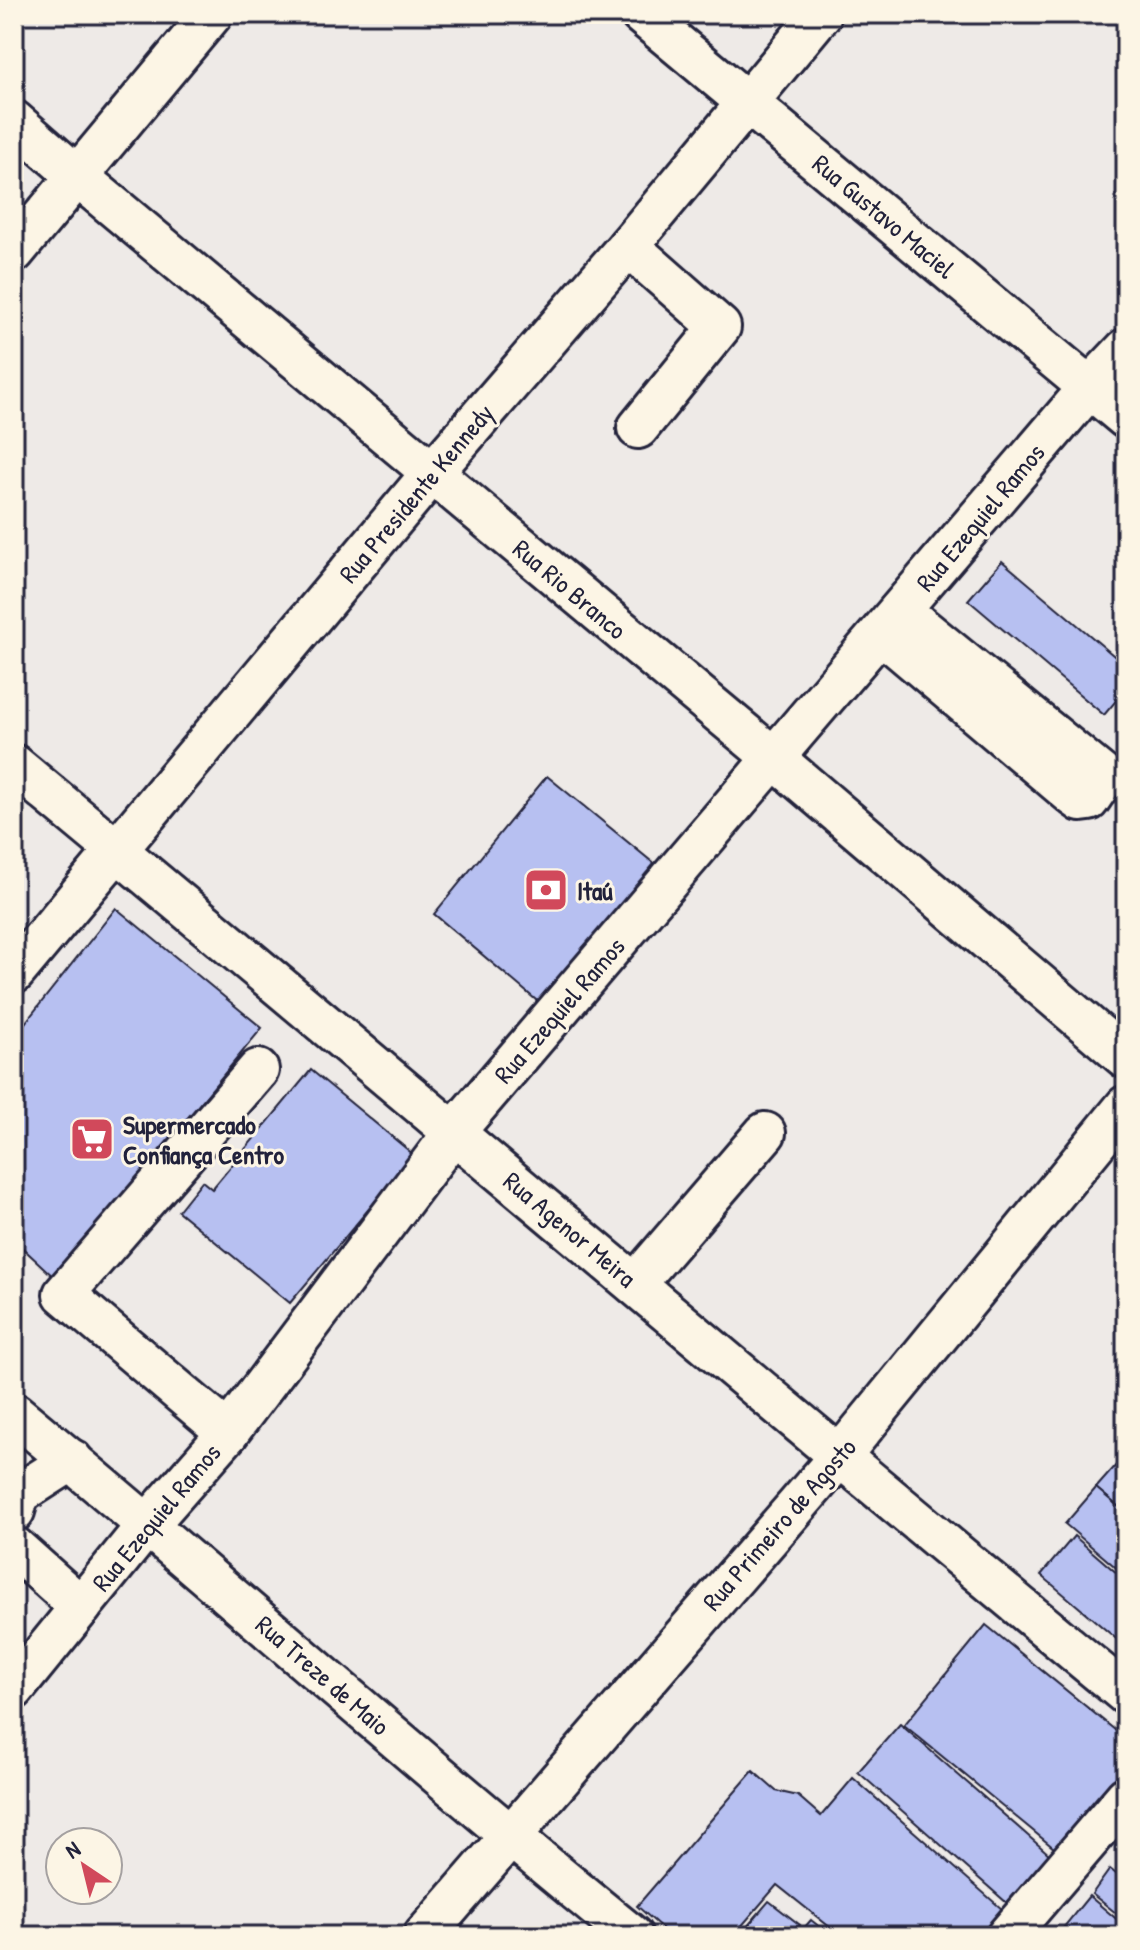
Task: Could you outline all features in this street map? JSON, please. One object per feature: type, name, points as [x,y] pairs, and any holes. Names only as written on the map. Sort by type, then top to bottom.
[{"type":"street","points":[[14,252],[212,14]]},
{"type":"street","name":"Rua Gustavo Maciel","points":[[641,14],[1126,418]]},
{"type":"street","name":"Rua Presidente Kennedy","points":[[14,973],[821,14]]},
{"type":"street","name":"Rua Rio Branco","points":[[14,121],[775,759],[1126,1058]]},
{"type":"street","points":[[628,246],[720,327],[638,428]]},
{"type":"street","name":"Rua Ezequiel Ramos","points":[[14,1689],[148,1524],[228,1433],[455,1131],[1090,387],[1126,349]]},
{"type":"street","points":[[891,622],[1101,774],[1102,781],[1089,800],[1081,801],[1074,796],[891,622]]},
{"type":"street","name":"Rua Agenor Meira","points":[[14,765],[1126,1694]]},
{"type":"street","points":[[228,1433],[64,1294],[258,1070]]},
{"type":"street","name":"Rua Primeiro de Agosto","points":[[424,1936],[839,1457],[1126,1106]]},
{"type":"street","points":[[635,1284],[765,1133]]},
{"type":"street","name":"Rua Treze de Maio","points":[[14,1413],[148,1524],[508,1836],[632,1936]]},
{"type":"street","points":[[14,1511],[19,1494],[72,1460]]},
{"type":"street","points":[[14,1547],[81,1607]]},
{"type":"street","points":[[1007,1936],[1126,1797]]},
{"type":"building","points":[[1002,561],[1126,666],[1126,689],[1104,715],[968,600]]},
{"type":"building","name":"Itaú","points":[[547,776],[657,866],[542,1005],[434,914]]},
{"type":"building","name":"Supermercado Confiança Centro","points":[[116,908],[262,1028],[56,1279],[14,1240],[14,1037]]},
{"type":"building","points":[[311,1070],[414,1155],[290,1303],[178,1211],[202,1181],[212,1189]]},
{"type":"building","points":[[1126,1454],[1126,1513],[1096,1488]]},
{"type":"building","points":[[1096,1488],[1126,1513],[1126,1576],[1065,1524]]},
{"type":"building","points":[[1074,1536],[1126,1581],[1126,1647],[1041,1575]]},
{"type":"building","points":[[986,1625],[1126,1739],[1126,1772],[1060,1853],[904,1725]]},
{"type":"building","points":[[900,1724],[1050,1855],[1007,1903],[858,1772]]},
{"type":"building","points":[[753,1771],[776,1791],[798,1796],[821,1816],[853,1778],[1011,1917],[995,1936],[841,1936],[777,1885],[733,1936],[671,1936],[637,1906]]},
{"type":"building","points":[[1126,1859],[1126,1877],[1117,1870]]},
{"type":"building","points":[[1110,1869],[1126,1882],[1126,1921],[1092,1894]]},
{"type":"building","points":[[1089,1896],[1126,1927],[1126,1936],[1073,1936],[1063,1928]]},
{"type":"building","points":[[769,1901],[800,1925],[790,1936],[739,1936]]},
{"type":"building","points":[[811,1920],[831,1936],[797,1936]]},
{"type":"place","name":"Itaú","points":[[546,890]]},
{"type":"place","name":"Supermercado Confiança Centro","points":[[92,1139]]}]
